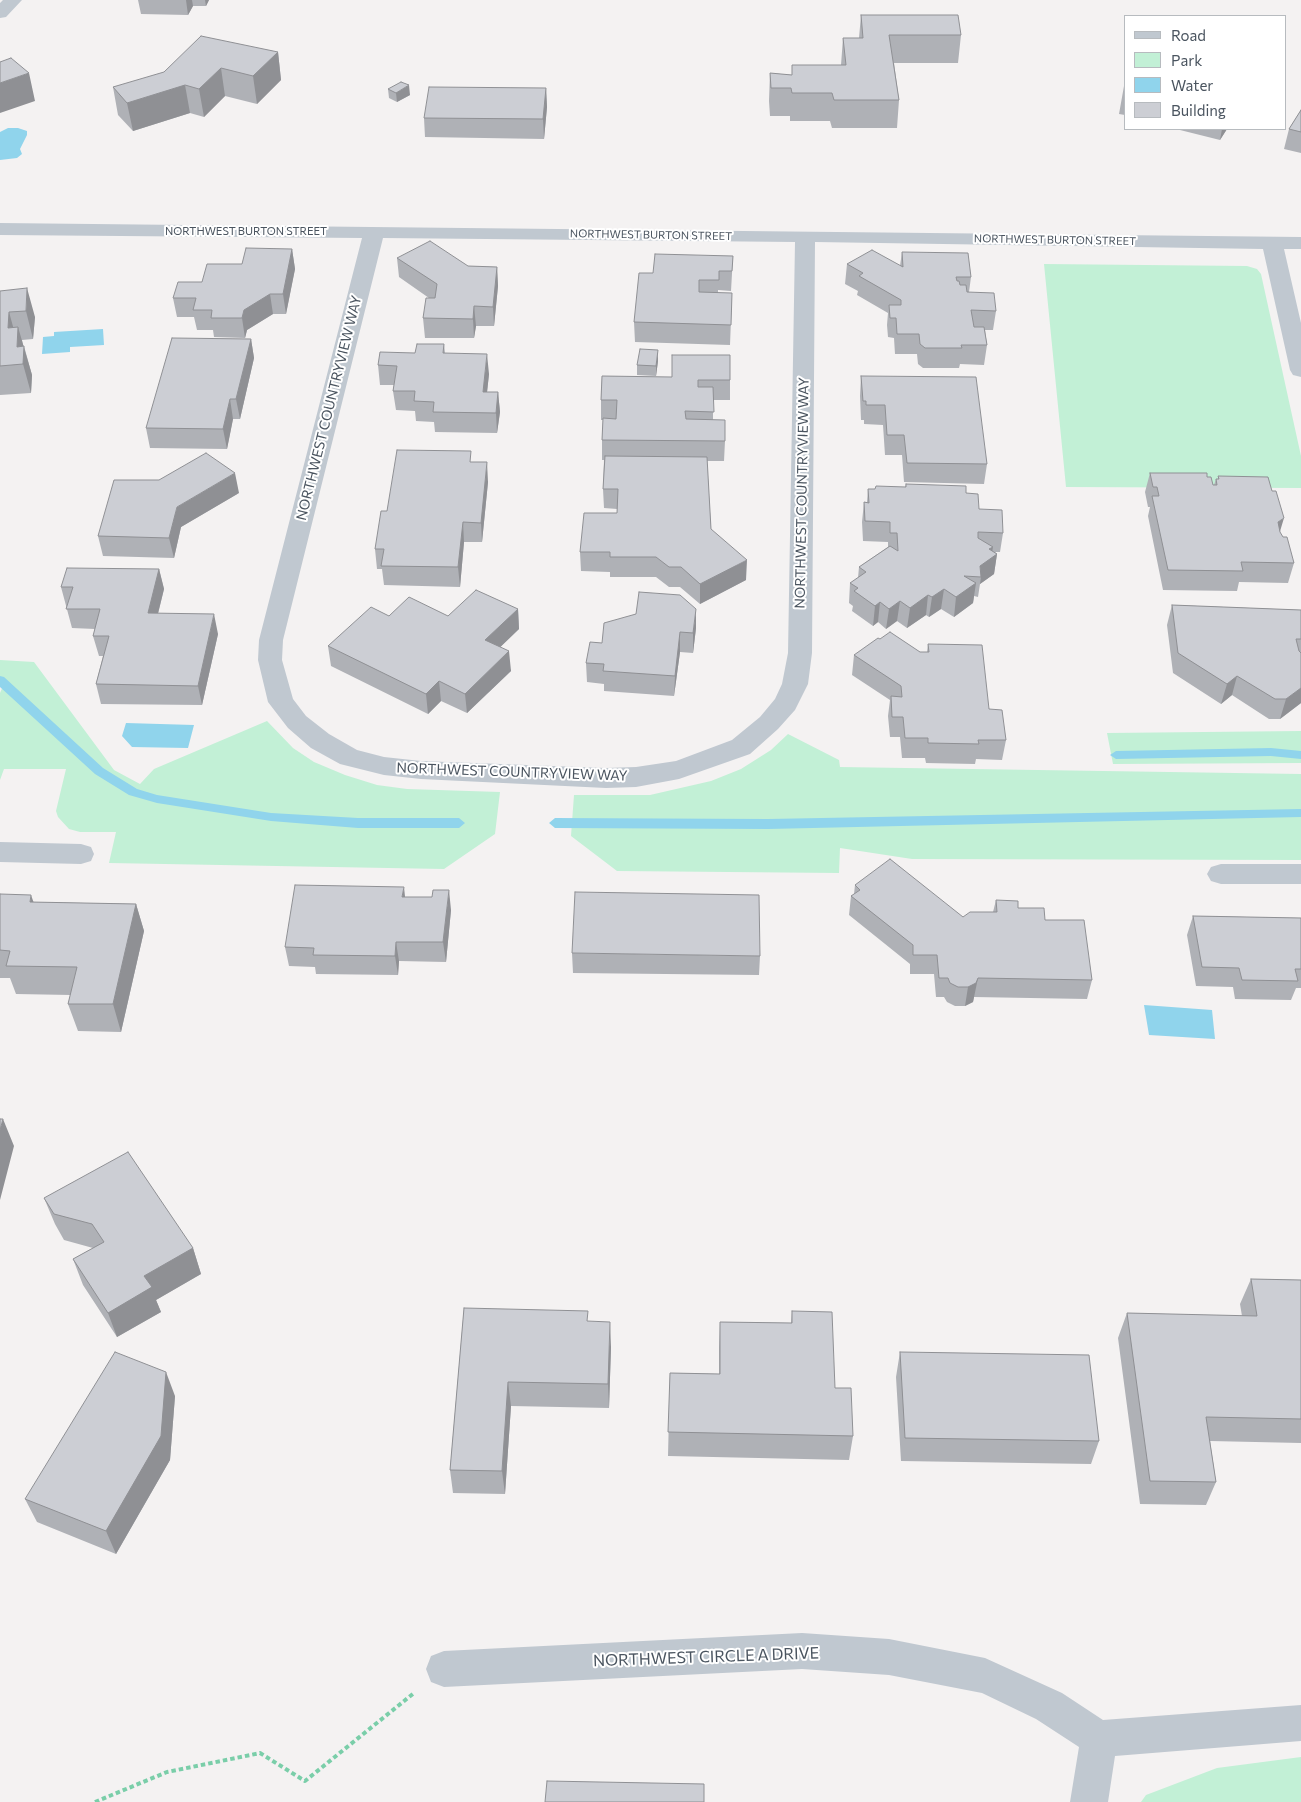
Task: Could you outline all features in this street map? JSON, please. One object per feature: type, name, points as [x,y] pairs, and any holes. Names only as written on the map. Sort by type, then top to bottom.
[{"type":"street","points":[[0,13],[13,0]]},
{"type":"street","name":"NORTHWEST BURTON STREET","points":[[0,230],[805,236],[1301,243]]},
{"type":"street","name":"NORTHWEST COUNTRYVIEW WAY","points":[[374,232],[271,640],[270,660],[281,702],[297,722],[320,741],[349,757],[384,766],[421,770],[606,778],[636,777],[679,770],[741,747],[769,723],[786,704],[795,684],[800,653],[805,236]]},
{"type":"street","points":[[1272,243],[1301,370]]},
{"type":"street","points":[[0,852],[81,854]]},
{"type":"street","points":[[1221,874],[1301,874]]},
{"type":"street","name":"NORTHWEST CIRCLE A DRIVE","points":[[444,1669],[802,1652],[889,1657],[985,1676],[1049,1706],[1099,1739]]},
{"type":"street","points":[[1089,1802],[1099,1739],[1301,1723]]},
{"type":"path","points":[[95,1802],[167,1772],[260,1753],[305,1781],[444,1669]]},
{"type":"green space","points":[[1044,264],[1247,266],[1257,269],[1261,274],[1301,456],[1301,488],[1066,487]]},
{"type":"green space","points":[[0,660],[34,662],[114,770],[140,784],[154,769],[267,721],[293,748],[314,762],[345,775],[377,785],[407,789],[500,792],[495,834],[444,869],[109,863],[116,832],[80,832],[69,829],[58,817],[56,811],[66,769],[4,769],[0,780],[0,693],[3,686],[0,685]]},
{"type":"green space","points":[[1301,731],[1301,763],[1113,764],[1107,733]]},
{"type":"green space","points":[[788,734],[839,760],[840,767],[1301,774],[1301,860],[912,859],[840,848],[839,873],[617,871],[571,836],[574,795],[650,795],[711,781],[741,769],[771,750]]},
{"type":"green space","points":[[1301,1757],[1301,1802],[1141,1802],[1146,1795],[1217,1768]]},
{"type":"water","points":[[8,128],[18,128],[27,131],[27,135],[20,149],[22,154],[17,158],[0,160],[0,132]]},
{"type":"water","points":[[103,329],[104,345],[70,347],[70,352],[42,354],[43,337],[54,336],[54,332]]},
{"type":"water","points":[[126,723],[194,725],[188,748],[132,747],[122,736]]},
{"type":"water","points":[[1144,1005],[1212,1010],[1215,1039],[1149,1035]]},
{"type":"building","points":[[861,15],[958,15],[961,35],[889,35],[899,100],[834,100],[832,93],[792,93],[791,88],[771,88],[770,73],[792,75],[792,65],[846,65],[843,38],[863,38]]},
{"type":"building","points":[[201,36],[278,52],[253,76],[221,68],[199,89],[185,85],[127,103],[113,87],[164,72]]},
{"type":"building","points":[[11,58],[29,73],[0,83],[0,62]]},
{"type":"building","points":[[401,82],[409,85],[396,93],[388,89]]},
{"type":"building","points":[[429,87],[546,88],[543,119],[424,118]]},
{"type":"building","points":[[1301,110],[1301,132],[1289,129]]},
{"type":"building","points":[[430,241],[468,266],[497,267],[493,307],[474,306],[473,319],[423,318],[426,298],[435,298],[437,284],[397,258]]},
{"type":"building","points":[[246,248],[292,249],[283,294],[270,294],[244,310],[242,318],[211,318],[212,310],[193,310],[196,298],[173,298],[178,282],[202,282],[207,264],[242,264]]},
{"type":"building","points":[[872,250],[903,267],[902,252],[968,253],[971,277],[956,277],[957,281],[959,281],[960,285],[966,285],[967,292],[994,293],[996,311],[971,310],[974,327],[984,327],[987,345],[961,345],[962,348],[925,348],[920,344],[919,334],[897,334],[896,318],[890,318],[889,305],[901,305],[901,300],[859,276],[863,273],[847,264]]},
{"type":"building","points":[[655,254],[733,256],[732,271],[719,271],[719,280],[699,280],[699,292],[732,293],[731,325],[634,322],[639,273],[653,273]]},
{"type":"building","points":[[27,288],[26,311],[9,312],[8,328],[18,327],[17,347],[24,346],[23,364],[0,366],[0,291]]},
{"type":"building","points":[[172,338],[251,339],[236,399],[230,399],[223,429],[146,428]]},
{"type":"building","points":[[417,344],[444,344],[443,353],[487,354],[483,392],[498,392],[496,413],[433,412],[434,402],[414,401],[415,391],[393,391],[397,366],[378,365],[380,352],[415,353]]},
{"type":"building","points":[[640,349],[658,350],[656,366],[637,365]]},
{"type":"building","points":[[672,355],[730,355],[730,380],[698,380],[698,387],[713,387],[714,412],[685,411],[686,419],[725,420],[725,441],[602,440],[603,418],[616,419],[617,400],[601,400],[602,376],[672,377]]},
{"type":"building","points":[[861,376],[976,377],[987,464],[907,463],[904,435],[887,435],[885,405],[866,405],[866,401],[863,401]]},
{"type":"building","points":[[397,450],[471,451],[470,462],[487,462],[481,523],[463,522],[458,567],[381,566],[384,549],[375,549],[381,511],[387,511]]},
{"type":"building","points":[[206,453],[235,473],[177,507],[169,538],[98,536],[114,480],[159,480]]},
{"type":"building","points":[[605,456],[707,457],[711,529],[747,560],[700,584],[681,567],[669,567],[656,557],[610,557],[610,552],[580,552],[584,513],[617,513],[618,489],[603,489]]},
{"type":"building","points":[[1150,473],[1207,473],[1207,477],[1211,477],[1213,485],[1217,485],[1216,479],[1219,479],[1218,476],[1268,477],[1272,491],[1276,491],[1284,518],[1278,522],[1280,532],[1283,537],[1287,537],[1294,563],[1241,562],[1243,571],[1168,570],[1152,496],[1159,496],[1157,487],[1153,487]]},
{"type":"building","points":[[906,484],[966,486],[966,493],[978,494],[979,509],[1002,510],[1003,533],[978,532],[978,538],[993,547],[989,549],[997,554],[980,566],[981,577],[964,576],[976,583],[956,597],[944,589],[932,597],[928,595],[910,608],[900,601],[889,609],[880,602],[875,606],[854,591],[858,588],[850,583],[866,572],[859,567],[890,546],[898,551],[897,533],[890,533],[890,522],[865,521],[864,502],[869,503],[868,489],[875,489],[876,486],[906,487]]},
{"type":"building","points":[[67,568],[159,569],[148,613],[214,614],[198,686],[96,684],[109,636],[93,636],[100,609],[66,609],[73,587],[61,587]]},
{"type":"building","points":[[476,590],[518,609],[485,640],[509,651],[465,694],[439,681],[426,694],[328,646],[371,607],[389,616],[409,597],[448,616]]},
{"type":"building","points":[[639,592],[680,595],[696,609],[693,633],[680,632],[675,676],[603,671],[604,664],[586,663],[590,642],[602,643],[604,623],[636,614]]},
{"type":"building","points":[[1172,605],[1301,610],[1301,639],[1296,639],[1301,653],[1301,688],[1286,699],[1275,699],[1237,676],[1227,684],[1178,653]]},
{"type":"building","points":[[890,632],[920,652],[929,652],[928,644],[982,645],[989,709],[1002,710],[1006,740],[978,740],[979,744],[928,743],[928,738],[905,738],[903,717],[892,717],[891,696],[902,697],[901,686],[854,655]]},
{"type":"building","points":[[890,859],[963,917],[970,912],[997,912],[996,900],[1018,901],[1018,908],[1044,908],[1045,920],[1084,920],[1092,980],[978,978],[976,983],[968,987],[958,987],[950,983],[948,978],[939,978],[937,955],[913,955],[913,945],[851,896],[860,890],[855,885]]},
{"type":"building","points":[[295,885],[404,887],[402,897],[432,897],[433,890],[449,890],[443,942],[396,942],[395,956],[313,955],[314,948],[285,947]]},
{"type":"building","points":[[575,892],[759,895],[760,956],[572,953]]},
{"type":"building","points":[[0,894],[31,895],[30,902],[136,904],[113,1004],[68,1004],[77,967],[6,966],[10,951],[0,950]]},
{"type":"building","points":[[1193,916],[1301,918],[1301,969],[1295,969],[1298,981],[1242,980],[1239,968],[1202,967]]},
{"type":"building","points":[[0,1119],[3,1119],[0,1130]]},
{"type":"building","points":[[128,1152],[193,1248],[144,1276],[152,1287],[108,1313],[73,1259],[104,1242],[92,1224],[54,1214],[44,1198]]},
{"type":"building","points":[[1251,1279],[1301,1280],[1301,1419],[1206,1417],[1216,1482],[1150,1481],[1127,1313],[1257,1316]]},
{"type":"building","points":[[464,1308],[588,1311],[587,1321],[610,1322],[608,1384],[508,1382],[502,1471],[450,1470]]},
{"type":"building","points":[[792,1311],[832,1312],[835,1388],[851,1388],[853,1436],[668,1432],[670,1373],[720,1374],[720,1322],[792,1323]]},
{"type":"building","points":[[115,1352],[166,1372],[161,1436],[106,1531],[25,1499]]},
{"type":"building","points":[[900,1352],[1089,1355],[1099,1441],[905,1438]]},
{"type":"building","points":[[547,1781],[704,1784],[704,1802],[545,1802]]},
{"type":"waterway","points":[[0,680],[99,771],[133,792],[157,799],[271,817],[358,823],[459,823]]},
{"type":"waterway","points":[[1116,755],[1271,752],[1301,755]]},
{"type":"waterway","points":[[555,823],[768,824],[1301,813]]}]
